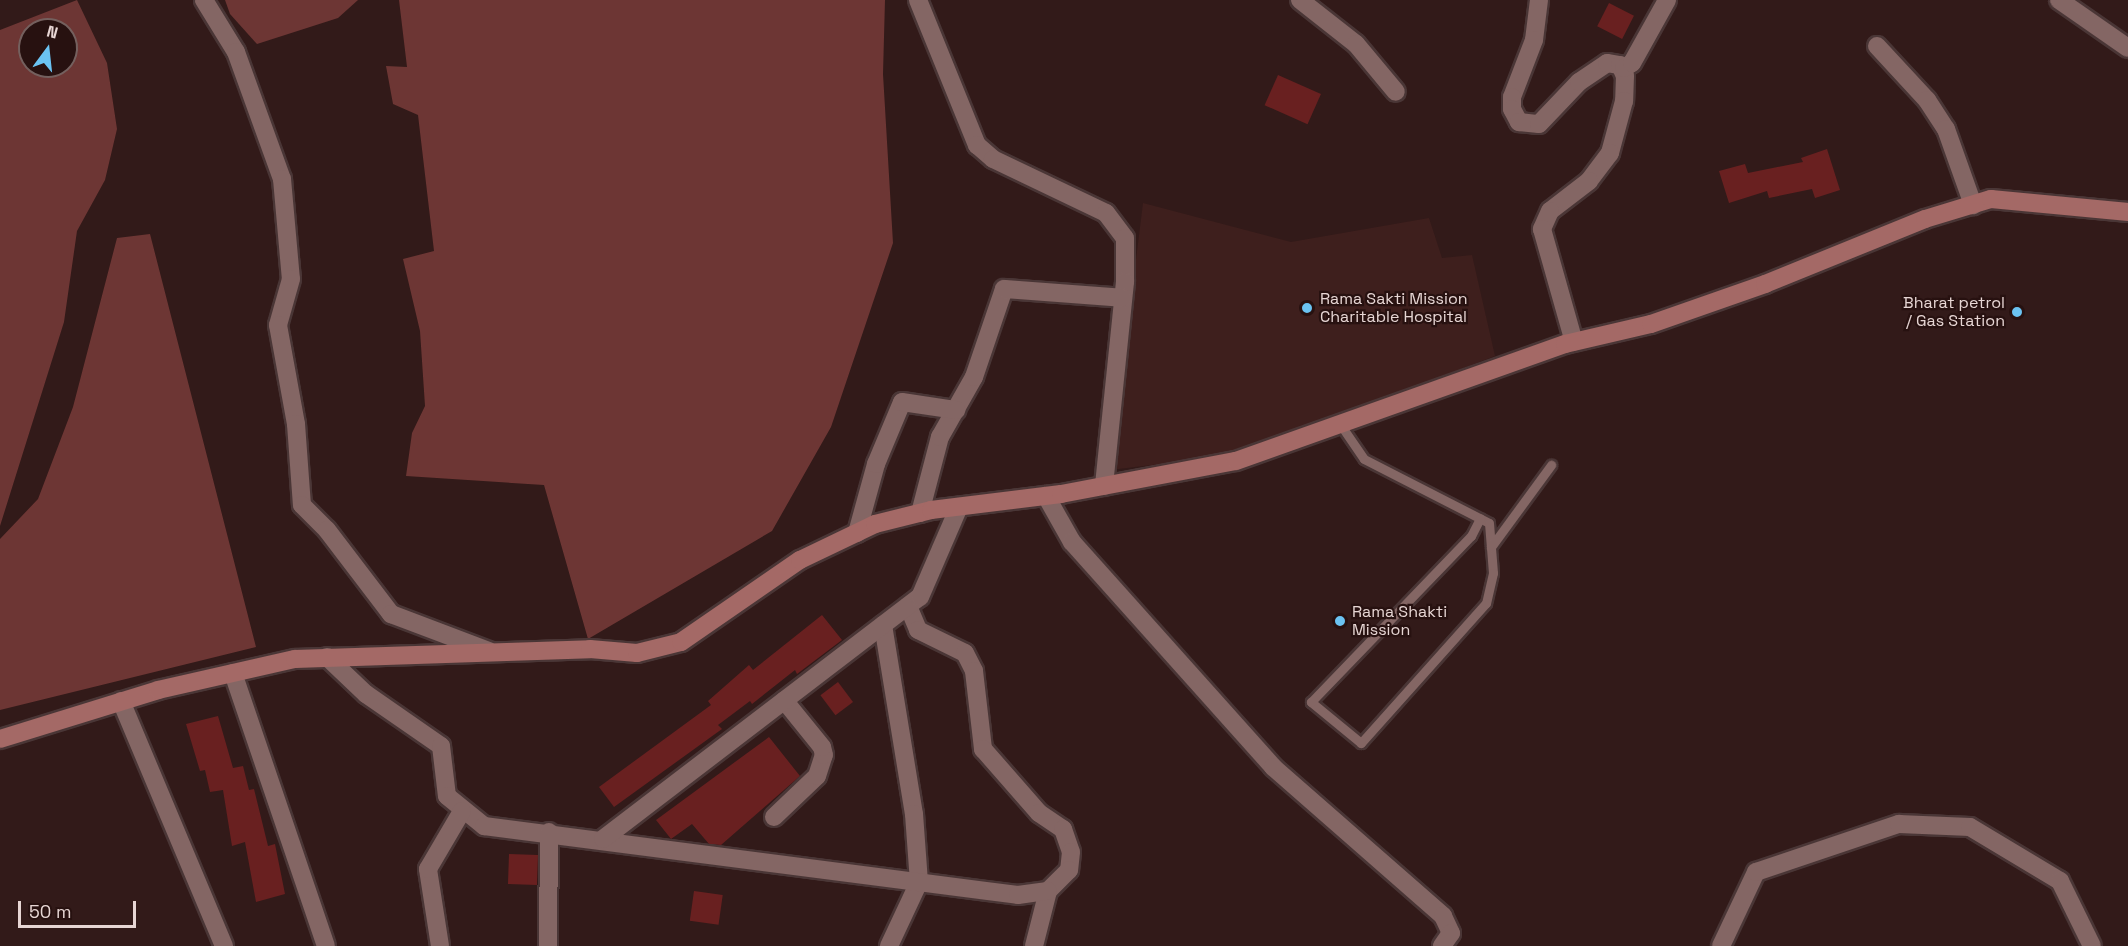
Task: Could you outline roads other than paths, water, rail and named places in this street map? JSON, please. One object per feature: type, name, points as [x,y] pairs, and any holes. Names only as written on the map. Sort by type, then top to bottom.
[{"type":"street","points":[[204,0],[236,52],[282,180],[291,279],[278,325],[296,424],[302,505],[327,530],[391,614],[492,652]]},
{"type":"street","points":[[918,0],[977,145],[993,159],[1106,213],[1125,238],[1123,298],[1104,486]]},
{"type":"street","points":[[1300,0],[1356,44],[1396,92]]},
{"type":"street","points":[[1539,0],[1534,40],[1512,97],[1514,116],[1519,122],[1539,124],[1597,68],[1613,62],[1624,68]]},
{"type":"street","points":[[1624,68],[1632,63],[1667,0]]},
{"type":"street","points":[[2059,0],[2128,48]]},
{"type":"street","points":[[1877,46],[1927,100],[1946,129],[1973,204]]},
{"type":"street","points":[[1574,342],[1542,229],[1550,211],[1589,181],[1610,153],[1624,101],[1624,68]]},
{"type":"street","points":[[0,739],[121,701],[295,659],[590,649],[637,653],[681,642],[800,560],[876,524],[920,513],[1046,496],[1236,461],[1574,342],[1651,324],[1765,284],[1925,219],[1991,199],[2128,212]]},
{"type":"street","points":[[920,513],[940,437],[975,377],[1004,289],[1123,298]]},
{"type":"street","points":[[857,533],[876,465],[902,402],[956,410]]},
{"type":"street","points":[[1046,496],[1072,542],[1273,767],[1443,916],[1451,933],[1442,946]]},
{"type":"street","points":[[603,839],[920,597],[959,507]]},
{"type":"street","points":[[908,606],[918,630],[966,653],[974,671],[983,749],[1039,813],[1063,829],[1071,852],[1069,870],[1048,891],[1034,946]]},
{"type":"street","points":[[883,625],[914,814],[919,882],[890,946]]},
{"type":"street","points":[[327,657],[366,694],[441,746],[447,796],[462,811],[484,826],[549,832],[1018,895],[1048,891]]},
{"type":"street","points":[[233,673],[326,946]]},
{"type":"street","points":[[774,818],[818,776],[824,755],[822,747],[784,700]]},
{"type":"street","points":[[121,701],[224,946]]},
{"type":"street","points":[[440,946],[428,869],[462,811]]},
{"type":"street","points":[[1721,946],[1756,872],[1899,824],[1970,827],[2060,881],[2092,946]]},
{"type":"street","points":[[548,946],[549,832]]},
{"type":"lane","points":[[1340,424],[1364,459],[1489,522],[1493,573],[1486,603],[1361,743],[1311,702],[1471,536],[1480,518]]},
{"type":"lane","points":[[1491,547],[1551,465]]},
{"type":"place","name":"Rama Sakti Mission Charitable Hospital","points":[[1307,308]]},
{"type":"place","name":"Bharat petrol / Gas Station","points":[[2017,312]]},
{"type":"place","name":"Rama Shakti Mission","points":[[1340,621]]}]
